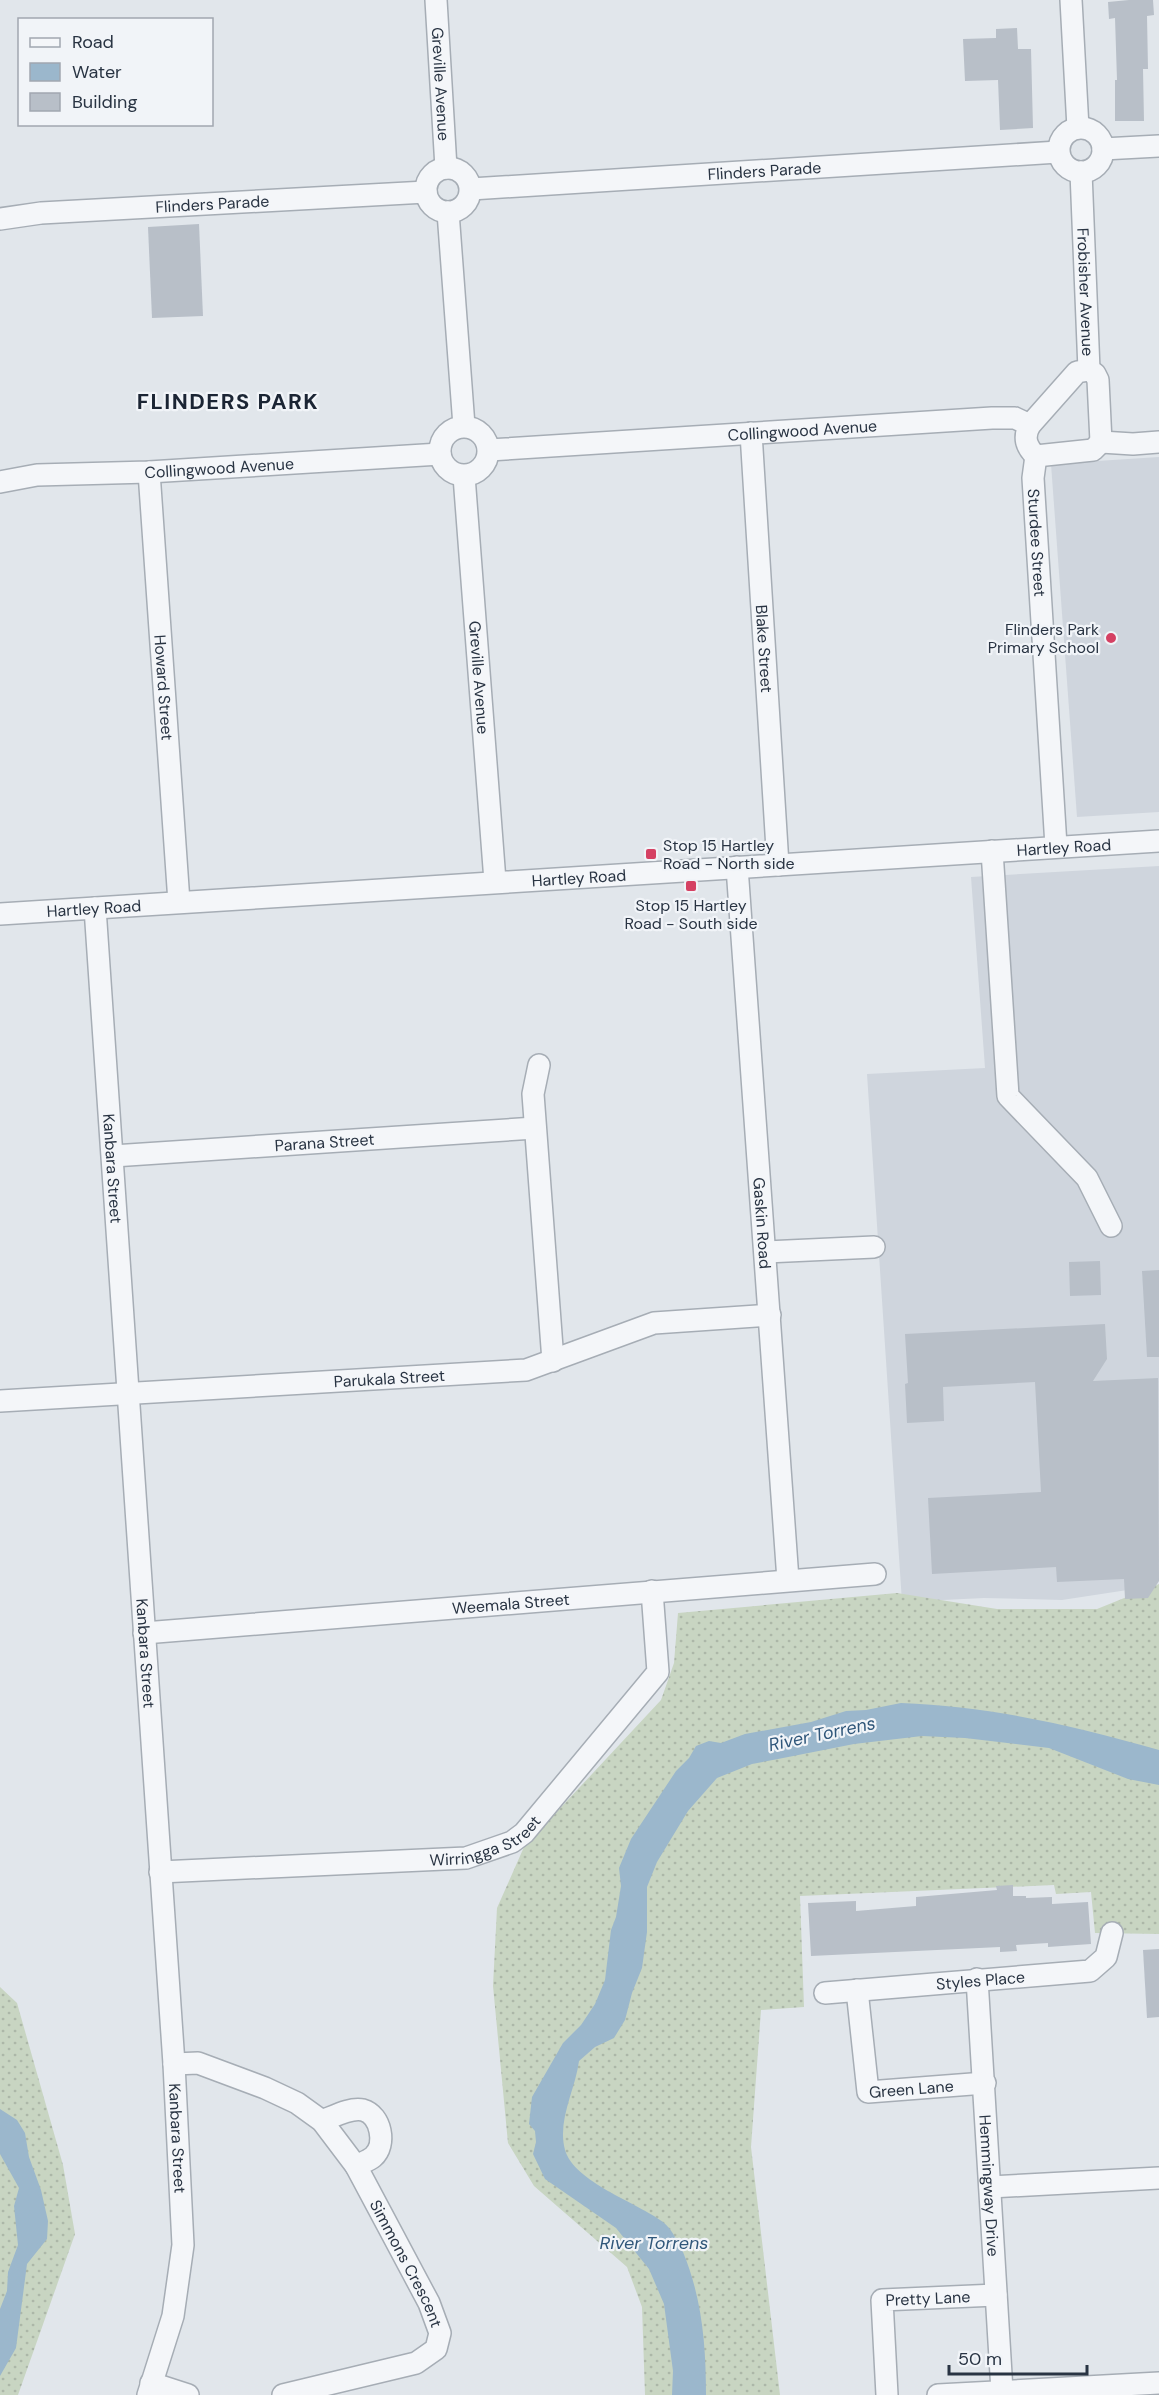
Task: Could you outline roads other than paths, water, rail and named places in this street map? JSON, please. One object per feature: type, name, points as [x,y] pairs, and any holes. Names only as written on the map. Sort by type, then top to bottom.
[{"type":"street","name":"Greville Avenue","points":[[436,0],[446,168]]},
{"type":"street","points":[[1071,0],[1078,128]]},
{"type":"street","points":[[1078,128],[1090,130],[1096,134],[1103,149],[1098,164],[1092,169],[1081,172],[1073,171],[1063,164],[1058,152],[1062,138],[1067,132],[1078,128]]},
{"type":"street","points":[[1103,149],[1159,146]]},
{"type":"street","name":"Flinders Parade","points":[[471,189],[1058,152]]},
{"type":"street","points":[[446,168],[464,174],[471,189],[465,204],[460,209],[448,212],[441,211],[431,204],[426,192],[430,177],[435,172],[446,168]]},
{"type":"street","name":"Frobisher Avenue","points":[[1081,172],[1089,370],[1098,380],[1101,442]]},
{"type":"street","name":"Flinders Parade","points":[[0,219],[41,213],[426,192]]},
{"type":"street","points":[[448,212],[465,426]]},
{"type":"street","points":[[1030,425],[1077,372],[1089,370]]},
{"type":"street","name":"Collingwood Avenue","points":[[489,450],[992,418],[1015,418],[1030,425]]},
{"type":"street","name":"Sturdee Street","points":[[1030,425],[1026,432],[1026,440],[1028,447],[1036,456],[1033,478],[1056,846]]},
{"type":"street","points":[[465,426],[482,433],[489,450],[484,466],[475,473],[464,476],[451,472],[444,464],[440,454],[441,444],[446,434],[455,428],[465,426]]},
{"type":"street","name":"Blake Street","points":[[751,433],[778,865]]},
{"type":"street","points":[[1036,456],[1093,450],[1101,442],[1159,442]]},
{"type":"street","name":"Collingwood Avenue","points":[[0,482],[37,475],[149,472],[440,454]]},
{"type":"street","name":"Howard Street","points":[[149,472],[179,902]]},
{"type":"street","name":"Greville Avenue","points":[[464,476],[495,882]]},
{"type":"street","name":"Hartley Road","points":[[0,914],[1159,841]]},
{"type":"street","points":[[992,851],[1008,1096],[1087,1178],[1111,1226]]},
{"type":"street","name":"Gaskin Road","points":[[737,867],[788,1580]]},
{"type":"street","name":"Kanbara Street","points":[[95,908],[174,2064],[183,2244],[173,2316],[149,2389]]},
{"type":"street","points":[[538,1065],[533,1094],[553,1361]]},
{"type":"street","name":"Parana Street","points":[[113,1156],[535,1128]]},
{"type":"street","points":[[766,1252],[874,1248]]},
{"type":"street","name":"Parukala Street","points":[[0,1401],[526,1370],[654,1323],[770,1315]]},
{"type":"street","name":"Weemala Street","points":[[144,1633],[875,1574]]},
{"type":"street","name":"Wirringga Street","points":[[160,1872],[466,1858],[512,1842],[524,1833],[658,1672],[652,1591]]},
{"type":"street","name":"Styles Place","points":[[825,1993],[1090,1971],[1106,1957],[1112,1933]]},
{"type":"street","name":"Hemmingway Drive","points":[[978,1979],[1002,2391]]},
{"type":"street","name":"Green Lane","points":[[857,1990],[868,2092],[985,2083]]},
{"type":"street","name":"Simmons Crescent","points":[[174,2064],[198,2063],[265,2088],[297,2103],[322,2121],[356,2166],[429,2303],[441,2333],[436,2349],[416,2363],[283,2395]]},
{"type":"street","points":[[322,2121],[346,2112],[362,2110],[374,2116],[380,2129],[381,2143],[373,2157],[356,2166]]},
{"type":"street","points":[[990,2187],[1159,2178]]},
{"type":"street","name":"Pretty Lane","points":[[887,2395],[882,2300],[996,2295]]},
{"type":"street","points":[[938,2395],[1159,2384]]},
{"type":"street","points":[[149,2389],[188,2395]]},
{"type":"water","name":"River Torrens","points":[[901,1703],[967,1708],[1032,1719],[1159,1750],[1159,1785],[1128,1779],[1049,1748],[965,1738],[922,1736],[854,1744],[752,1764],[717,1778],[688,1811],[657,1862],[647,1887],[647,1932],[642,1968],[625,2020],[614,2038],[595,2047],[579,2061],[563,2128],[565,2150],[571,2162],[593,2182],[663,2222],[672,2232],[683,2252],[695,2287],[702,2322],[706,2395],[672,2395],[673,2371],[664,2304],[649,2269],[616,2228],[545,2179],[533,2154],[536,2142],[535,2131],[529,2124],[532,2097],[563,2043],[581,2025],[595,2004],[605,1980],[611,1930],[616,1917],[621,1886],[619,1868],[631,1839],[676,1771],[689,1758],[696,1746],[709,1741],[721,1743],[745,1734],[811,1722],[846,1711],[866,1710]]},
{"type":"water","points":[[0,2109],[17,2120],[25,2133],[29,2157],[41,2190],[48,2221],[47,2239],[27,2264],[16,2348],[0,2376],[0,2309],[7,2291],[8,2272],[18,2245],[14,2206],[19,2188],[0,2154]]},
{"type":"place","name":"Flinders Park Primary School","points":[[1111,638]]},
{"type":"place","name":"Stop 15 Hartley Road - North side","points":[[651,854]]},
{"type":"place","name":"Stop 15 Hartley Road - South side","points":[[691,886]]},
{"type":"district","name":"FLINDERS PARK","points":[[228,401]]}]
